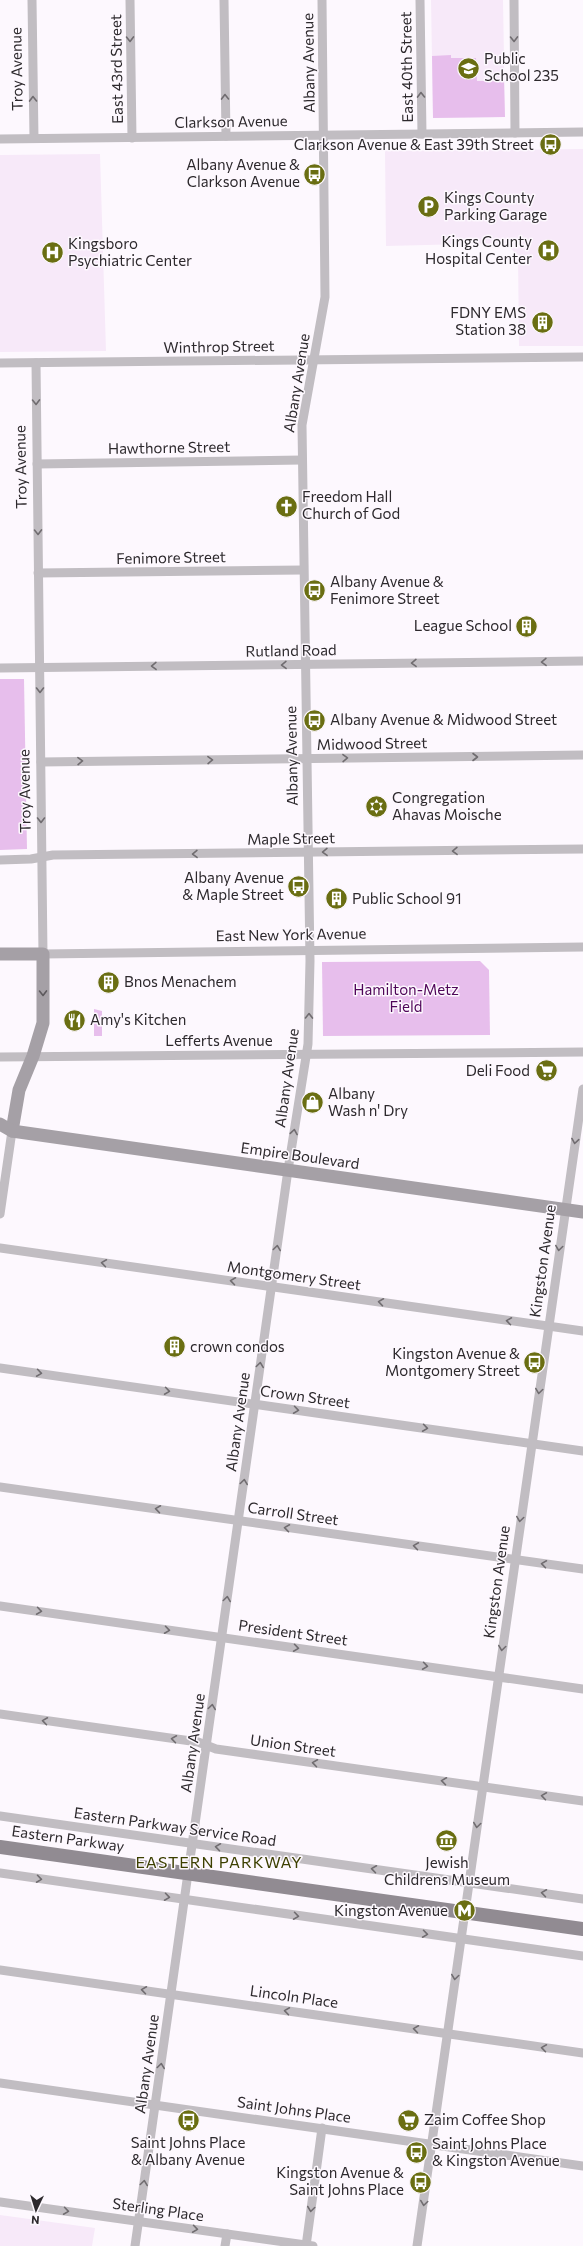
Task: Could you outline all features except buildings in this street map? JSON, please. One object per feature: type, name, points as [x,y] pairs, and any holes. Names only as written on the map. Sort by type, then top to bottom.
[{"type":"main road","name":"East New York Avenue","points":[[0,954],[43,954]]},
{"type":"main road","name":"Troy Avenue","points":[[6,1133],[19,1090],[33,1056],[43,1023],[43,954]]},
{"type":"main road","name":"Empire Boulevard","points":[[0,1124],[6,1133],[288,1170],[583,1212]]},
{"type":"main road","name":"Eastern Parkway","points":[[0,1847],[583,1929]]},
{"type":"street","name":"Troy Avenue","points":[[32,0],[34,138]]},
{"type":"street","name":"East 43rd Street","points":[[130,0],[132,138]]},
{"type":"street","points":[[224,0],[226,136]]},
{"type":"street","name":"Albany Avenue","points":[[135,2246],[288,1170],[306,1055],[310,951],[307,852],[302,425],[325,297],[322,0]]},
{"type":"street","name":"East 40th Street","points":[[420,0],[422,134]]},
{"type":"street","points":[[514,0],[515,133]]},
{"type":"street","name":"Clarkson Avenue","points":[[0,139],[583,132]]},
{"type":"street","name":"Winthrop Street","points":[[0,363],[583,358]]},
{"type":"street","name":"Troy Avenue","points":[[36,363],[43,954]]},
{"type":"street","name":"Hawthorne Street","points":[[37,464],[302,460]]},
{"type":"street","name":"Fenimore Street","points":[[38,574],[303,570]]},
{"type":"street","name":"Rutland Road","points":[[0,668],[583,661]]},
{"type":"street","name":"Midwood Street","points":[[41,762],[583,755]]},
{"type":"street","name":"Maple Street","points":[[0,860],[53,855],[583,849]]},
{"type":"street","name":"East New York Avenue","points":[[43,954],[583,947]]},
{"type":"street","name":"Lefferts Avenue","points":[[0,1057],[583,1052]]},
{"type":"street","name":"Kingston Avenue","points":[[417,2246],[564,1210],[583,1089]]},
{"type":"street","name":"Troy Avenue","points":[[0,1214],[6,1133]]},
{"type":"street","name":"Montgomery Street","points":[[0,1248],[583,1331]]},
{"type":"street","name":"Crown Street","points":[[0,1368],[583,1450]]},
{"type":"street","name":"Carroll Street","points":[[0,1487],[583,1569]]},
{"type":"street","name":"President Street","points":[[0,1606],[583,1689]]},
{"type":"street","name":"Union Street","points":[[0,1714],[198,1742],[216,1749],[583,1801]]},
{"type":"street","name":"Eastern Parkway Service Road","points":[[0,1816],[583,1899]]},
{"type":"street","points":[[0,1873],[583,1956]]},
{"type":"street","name":"Lincoln Place","points":[[0,1970],[583,2053]]},
{"type":"street","name":"Saint Johns Place","points":[[0,2083],[583,2166]]},
{"type":"street","points":[[308,2246],[322,2128]]},
{"type":"street","name":"Sterling Place","points":[[0,2202],[308,2246]]},
{"type":"street","points":[[226,2246],[227,2234]]},
{"type":"shaded area","name":"Public School 235","points":[[431,0],[503,0],[505,117],[433,118]]},
{"type":"shaded area","name":"Kings County Hospital Center","points":[[583,149],[583,346],[519,346],[518,256],[506,243],[386,246],[385,151]]},
{"type":"shaded area","name":"Kingsboro Psychiatric Center","points":[[100,154],[106,351],[0,352],[0,155]]},
{"type":"shaded area","points":[[0,2215],[95,2228],[92,2246],[0,2246]]},
{"type":"green space","points":[[451,55],[451,58],[476,58],[477,81],[504,81],[505,117],[433,118],[432,56]]},
{"type":"green space","points":[[0,679],[24,679],[27,849],[0,850]]},
{"type":"green space","name":"Hamilton-Metz Field","points":[[480,961],[489,970],[490,1035],[323,1036],[322,962]]},
{"type":"green space","points":[[94,1009],[102,1011],[102,1036],[94,1036]]},
{"type":"place","name":"Public School 235","points":[[468,68]]},
{"type":"place","name":"Clarkson Avenue & East 39th Street","points":[[550,145]]},
{"type":"place","name":"Albany Avenue & Clarkson Avenue","points":[[315,174]]},
{"type":"place","name":"Kings County Parking Garage","points":[[429,207]]},
{"type":"place","name":"Kings County Hospital Center","points":[[548,251]]},
{"type":"place","name":"Kingsboro Psychiatric Center","points":[[52,253]]},
{"type":"place","name":"FDNY EMS Station 38","points":[[542,322]]},
{"type":"place","name":"Freedom Hall Church of God","points":[[286,506]]},
{"type":"place","name":"Albany Avenue & Fenimore Street","points":[[314,591]]},
{"type":"place","name":"League School","points":[[527,626]]},
{"type":"place","name":"Albany Avenue & Midwood Street","points":[[314,720]]},
{"type":"place","name":"Congregation Ahavas Moische","points":[[377,807]]},
{"type":"place","name":"Albany Avenue & Maple Street","points":[[299,887]]},
{"type":"place","name":"Public School 91","points":[[337,899]]},
{"type":"place","name":"Bnos Menachem","points":[[108,982]]},
{"type":"place","name":"Amy's Kitchen","points":[[74,1020]]},
{"type":"place","name":"Deli Food","points":[[546,1071]]},
{"type":"place","name":"Albany Wash n' Dry","points":[[313,1103]]},
{"type":"place","name":"crown condos","points":[[174,1347]]},
{"type":"place","name":"Kingston Avenue & Montgomery Street","points":[[535,1363]]},
{"type":"place","name":"Jewish Childrens Museum","points":[[447,1840]]},
{"type":"place","name":"Kingston Avenue","points":[[464,1911]]},
{"type":"place","name":"Saint Johns Place & Albany Avenue","points":[[188,2120]]},
{"type":"place","name":"Zaim Coffee Shop","points":[[408,2120]]},
{"type":"place","name":"Saint Johns Place & Kingston Avenue","points":[[416,2153]]},
{"type":"place","name":"Kingston Avenue & Saint Johns Place","points":[[420,2182]]},
{"type":"district","name":"EASTERN PARKWAY","points":[[219,1862]]}]
